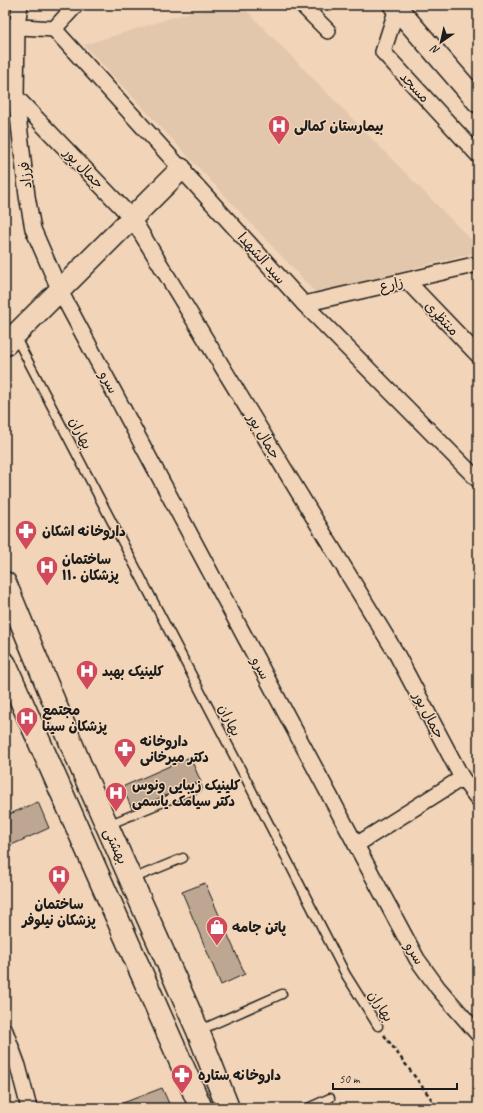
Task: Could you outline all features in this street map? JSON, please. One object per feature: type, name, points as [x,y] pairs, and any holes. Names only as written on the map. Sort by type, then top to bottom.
[{"type":"main road","name":"بهشتى","points":[[5,583],[107,826],[198,1031],[228,1108]]},
{"type":"main road","name":"بهشتى","points":[[5,664],[201,1108]]},
{"type":"street","name":"فرزاد","points":[[20,5],[11,26],[16,97],[32,229],[60,291]]},
{"type":"street","points":[[11,26],[54,29],[76,5]]},
{"type":"street","points":[[302,5],[328,31]]},
{"type":"street","points":[[396,6],[478,102]]},
{"type":"street","name":"مسجد","points":[[396,6],[383,52],[478,155]]},
{"type":"street","name":"سید الشهدا","points":[[54,29],[304,304],[478,480]]},
{"type":"street","name":"جمال پور","points":[[16,97],[132,218],[396,653],[462,778],[478,799]]},
{"type":"street","points":[[10,340],[181,169]]},
{"type":"street","name":"زارع","points":[[304,304],[478,264]]},
{"type":"street","name":"منتظری","points":[[406,281],[478,355]]},
{"type":"street","name":"سرو","points":[[60,291],[418,959],[438,988],[478,1034]]},
{"type":"street","points":[[356,845],[462,778]]},
{"type":"street","points":[[5,1031],[11,1068],[29,1108]]},
{"type":"lane","name":"بهاران","points":[[10,340],[242,772],[346,975],[378,1026]]},
{"type":"lane","points":[[107,826],[197,788]]},
{"type":"lane","points":[[132,880],[183,858]]},
{"type":"lane","points":[[198,1031],[282,994]]},
{"type":"lane","points":[[308,1108],[330,1098]]},
{"type":"path","name":"بهاران","points":[[378,1026],[438,1108]]},
{"type":"shaded area","name":"بیمارستان کمالی","points":[[213,5],[241,5],[478,247],[478,252],[316,293],[84,45]]},
{"type":"building","points":[[190,757],[201,782],[133,811],[122,787]]},
{"type":"building","points":[[38,802],[49,828],[5,848],[5,816]]},
{"type":"building","points":[[205,883],[245,974],[221,985],[182,892]]},
{"type":"building","points":[[162,1088],[171,1108],[110,1108]]},
{"type":"place","name":"بیمارستان کمالی","points":[[279,146]]},
{"type":"place","name":"داروخانه اشکان","points":[[26,550]]},
{"type":"place","name":"ساختمان پزشکان ۱۱۰","points":[[47,586]]},
{"type":"place","name":"کلینیک بهبد","points":[[87,690]]},
{"type":"place","name":"مجتمع پزشکان سینا","points":[[27,738]]},
{"type":"place","name":"داروخانه دکتر میرخانی","points":[[125,768]]},
{"type":"place","name":"کلینیک زیبایی ونوس دکتر سیامک یاسمی","points":[[116,812]]},
{"type":"place","name":"ساختمان پزشکان نیلوفر","points":[[59,896]]},
{"type":"place","name":"پاتن جامه","points":[[217,946]]},
{"type":"place","name":"داروخانه ستاره","points":[[182,1094]]}]
